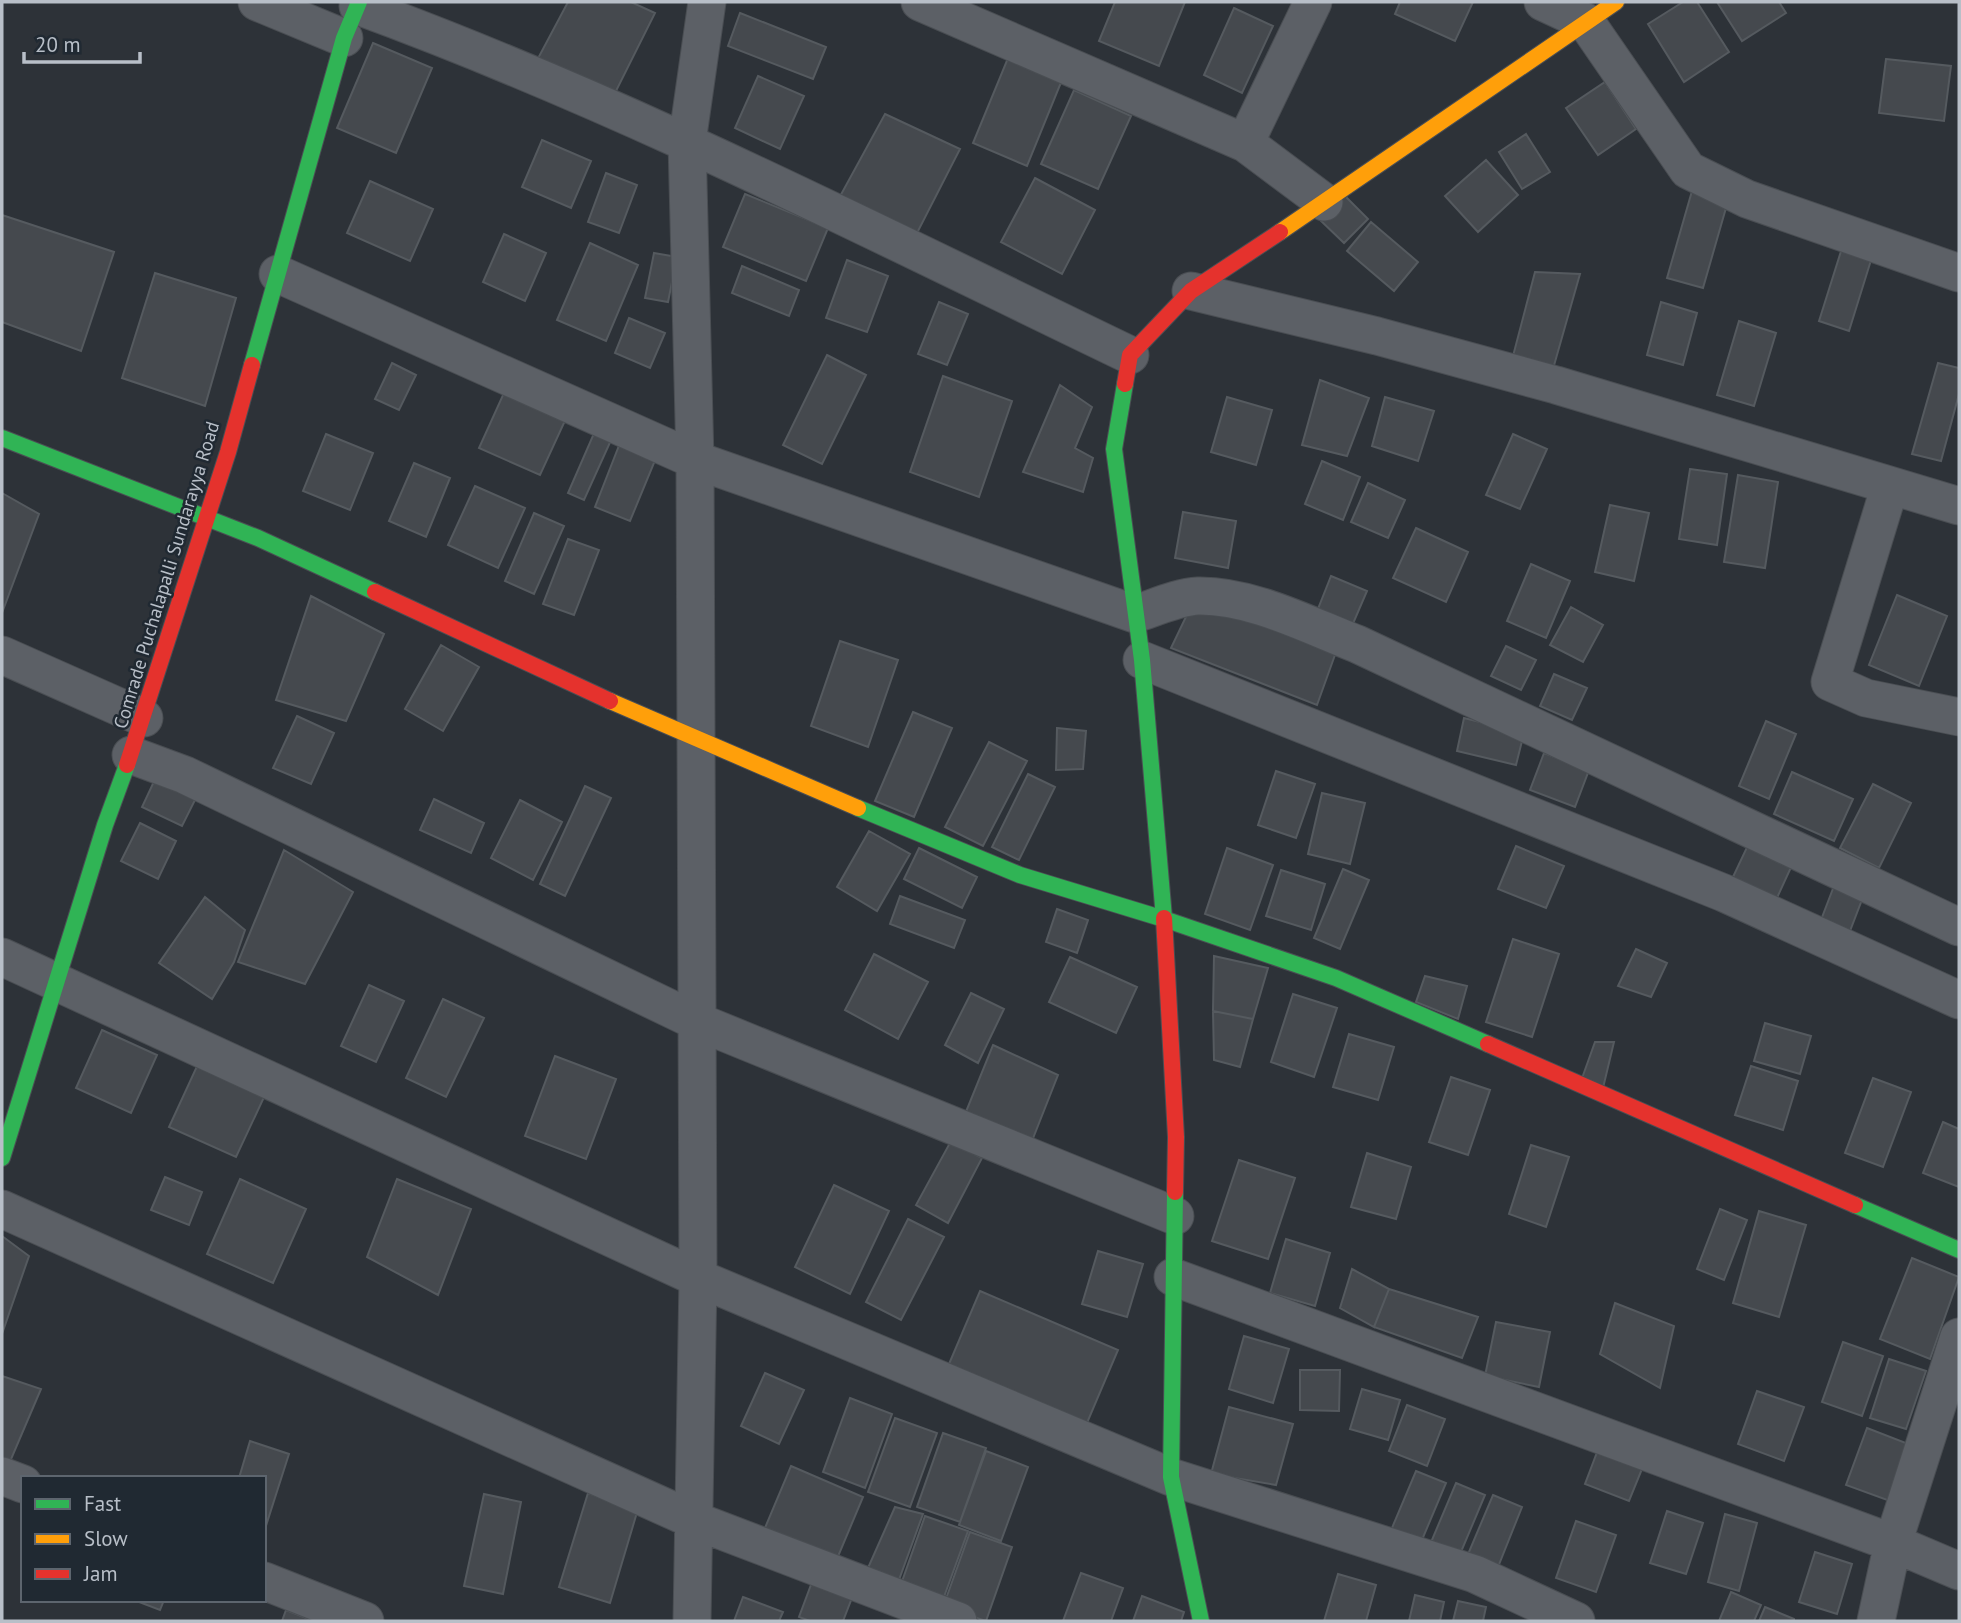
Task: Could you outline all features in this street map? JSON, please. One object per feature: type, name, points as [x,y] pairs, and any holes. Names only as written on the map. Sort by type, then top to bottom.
[{"type":"street","points":[[257,2],[353,15],[421,29],[687,142],[1130,355]]},
{"type":"street","points":[[692,1621],[696,1521],[698,1278],[695,460],[687,142],[707,2]]},
{"type":"street","points":[[920,2],[1245,143],[1324,202]]},
{"type":"street","points":[[1245,143],[1313,2]]},
{"type":"street","points":[[1543,2],[1586,22],[1688,170],[1747,199],[1959,273]]},
{"type":"street","points":[[1201,1621],[1171,1477],[1176,1137],[1164,919],[1142,660],[1114,449],[1130,355],[1191,291],[1616,2]]},
{"type":"street","name":"Comrade Puchalapalli Sundarayya Road","points":[[2,1158],[105,825],[144,718],[207,519],[353,15]]},
{"type":"street","points":[[278,274],[695,460],[1135,614],[1195,596],[1227,598],[1357,644],[1959,927]]},
{"type":"street","points":[[1191,291],[1377,336],[1556,385],[1959,506]]},
{"type":"street","points":[[2,438],[258,538],[695,740],[1020,876],[1164,919],[1336,978],[1959,1250]]},
{"type":"street","points":[[1891,486],[1830,682],[1866,698],[1959,717]]},
{"type":"street","points":[[2,655],[144,718]]},
{"type":"street","points":[[1142,660],[1724,892],[1959,1000]]},
{"type":"street","points":[[131,755],[185,775],[696,1021],[1175,1216]]},
{"type":"street","points":[[2,957],[698,1278],[1171,1477],[1475,1574],[1576,1621]]},
{"type":"street","points":[[2,1209],[696,1521],[958,1621]]},
{"type":"street","points":[[1173,1277],[1894,1543],[1959,1571]]},
{"type":"street","points":[[1877,1621],[1894,1543],[1959,1337]]},
{"type":"street","points":[[2,1476],[21,1483]]},
{"type":"street","points":[[266,1582],[365,1621]]},
{"type":"building","points":[[568,2],[631,2],[655,13],[612,99],[535,64]]},
{"type":"building","points":[[1115,2],[1185,2],[1159,66],[1099,41]]},
{"type":"building","points":[[1400,2],[1473,2],[1455,41],[1395,14]]},
{"type":"building","points":[[1683,2],[1697,2],[1729,52],[1684,82],[1648,24]]},
{"type":"building","points":[[1717,2],[1779,2],[1786,13],[1742,41]]},
{"type":"building","points":[[1234,8],[1273,26],[1242,93],[1204,75]]},
{"type":"building","points":[[740,13],[826,47],[813,79],[728,46]]},
{"type":"building","points":[[373,43],[432,68],[396,153],[337,128]]},
{"type":"building","points":[[1008,58],[1062,80],[1027,166],[973,143]]},
{"type":"building","points":[[1886,59],[1951,66],[1944,121],[1879,113]]},
{"type":"building","points":[[758,76],[804,96],[780,149],[735,128]]},
{"type":"building","points":[[1605,82],[1636,129],[1598,155],[1566,108]]},
{"type":"building","points":[[1074,90],[1131,116],[1098,189],[1041,164]]},
{"type":"building","points":[[885,114],[960,149],[916,235],[838,200]]},
{"type":"building","points":[[1526,134],[1550,172],[1522,189],[1499,152]]},
{"type":"building","points":[[542,140],[591,161],[571,208],[522,187]]},
{"type":"building","points":[[1486,160],[1518,195],[1478,232],[1445,196]]},
{"type":"building","points":[[606,173],[637,185],[619,233],[588,222]]},
{"type":"building","points":[[1035,178],[1095,210],[1062,274],[1001,242]]},
{"type":"building","points":[[370,181],[433,209],[410,261],[347,233]]},
{"type":"building","points":[[1692,191],[1728,201],[1703,288],[1667,278]]},
{"type":"building","points":[[745,194],[828,228],[806,281],[723,247]]},
{"type":"building","points":[[1343,194],[1368,219],[1344,243],[1319,219]]},
{"type":"building","points":[[2,215],[114,252],[81,351],[2,322]]},
{"type":"building","points":[[1371,222],[1418,262],[1394,291],[1347,251]]},
{"type":"building","points":[[504,234],[546,253],[525,301],[483,282]]},
{"type":"building","points":[[590,243],[638,265],[606,341],[557,320]]},
{"type":"building","points":[[1842,248],[1872,257],[1849,331],[1819,321]]},
{"type":"building","points":[[654,253],[677,257],[668,302],[645,298]]},
{"type":"building","points":[[847,260],[888,276],[867,332],[826,318]]},
{"type":"building","points":[[742,266],[799,290],[789,316],[732,293]]},
{"type":"building","points":[[1535,272],[1580,274],[1553,369],[1513,356]]},
{"type":"building","points":[[155,273],[236,298],[205,406],[122,378]]},
{"type":"building","points":[[939,302],[968,314],[947,365],[918,354]]},
{"type":"building","points":[[1661,302],[1697,313],[1683,365],[1647,355]]},
{"type":"building","points":[[629,318],[665,333],[650,368],[615,353]]},
{"type":"building","points":[[1739,321],[1776,333],[1754,406],[1717,395]]},
{"type":"building","points":[[827,355],[866,375],[822,464],[783,445]]},
{"type":"building","points":[[392,363],[416,375],[399,410],[375,399]]},
{"type":"building","points":[[1938,363],[1959,368],[1959,394],[1941,461],[1912,454]]},
{"type":"building","points":[[943,376],[1012,401],[979,497],[910,472]]},
{"type":"building","points":[[1320,380],[1369,398],[1347,456],[1302,445]]},
{"type":"building","points":[[508,384],[569,412],[540,475],[479,448]]},
{"type":"building","points":[[1060,385],[1092,407],[1075,448],[1093,458],[1083,492],[1023,472]]},
{"type":"building","points":[[1227,397],[1272,410],[1256,465],[1211,452]]},
{"type":"building","points":[[1385,397],[1434,411],[1418,461],[1372,446]]},
{"type":"building","points":[[595,431],[612,438],[584,500],[568,493]]},
{"type":"building","points":[[326,434],[373,453],[350,510],[303,491]]},
{"type":"building","points":[[1513,434],[1547,449],[1520,509],[1486,495]]},
{"type":"building","points":[[620,443],[656,458],[630,521],[595,507]]},
{"type":"building","points":[[1322,461],[1360,477],[1343,520],[1305,504]]},
{"type":"building","points":[[414,463],[450,478],[426,537],[389,521]]},
{"type":"building","points":[[1690,469],[1727,474],[1717,545],[1679,539]]},
{"type":"building","points":[[1738,475],[1778,482],[1765,568],[1724,562]]},
{"type":"building","points":[[1368,483],[1405,500],[1388,538],[1351,522]]},
{"type":"building","points":[[475,486],[525,508],[498,568],[448,545]]},
{"type":"building","points":[[2,493],[39,514],[2,613]]},
{"type":"building","points":[[1610,505],[1649,513],[1634,581],[1595,572]]},
{"type":"building","points":[[1183,512],[1236,521],[1228,568],[1175,558]]},
{"type":"building","points":[[534,513],[564,526],[534,594],[505,581]]},
{"type":"building","points":[[1416,528],[1468,552],[1446,602],[1393,578]]},
{"type":"building","points":[[568,539],[599,550],[574,615],[543,604]]},
{"type":"building","points":[[1531,564],[1570,581],[1546,638],[1507,621]]},
{"type":"building","points":[[1331,576],[1367,591],[1349,633],[1314,619]]},
{"type":"building","points":[[1897,595],[1947,616],[1919,686],[1869,665]]},
{"type":"building","points":[[311,596],[384,634],[346,721],[276,700]]},
{"type":"building","points":[[1195,598],[1340,641],[1317,705],[1171,648]]},
{"type":"building","points":[[1571,607],[1603,625],[1583,662],[1550,645]]},
{"type":"building","points":[[840,641],[898,660],[868,747],[811,726]]},
{"type":"building","points":[[441,645],[479,667],[443,731],[405,709]]},
{"type":"building","points":[[1506,646],[1536,660],[1521,690],[1491,676]]},
{"type":"building","points":[[1554,674],[1587,688],[1572,720],[1540,706]]},
{"type":"building","points":[[913,712],[952,728],[914,817],[875,801]]},
{"type":"building","points":[[297,716],[334,733],[311,784],[273,768]]},
{"type":"building","points":[[1464,718],[1524,733],[1516,765],[1457,751]]},
{"type":"building","points":[[1766,721],[1796,734],[1769,799],[1739,786]]},
{"type":"building","points":[[1057,728],[1086,731],[1083,769],[1056,770]]},
{"type":"building","points":[[989,742],[1027,761],[983,846],[945,827]]},
{"type":"building","points":[[1544,753],[1589,770],[1575,807],[1530,790]]},
{"type":"building","points":[[1276,771],[1315,784],[1296,838],[1258,825]]},
{"type":"building","points":[[1792,772],[1853,799],[1834,841],[1774,814]]},
{"type":"building","points":[[1028,774],[1055,787],[1019,860],[992,847]]},
{"type":"building","points":[[157,775],[198,794],[182,826],[142,807]]},
{"type":"building","points":[[1873,784],[1911,803],[1879,868],[1840,848]]},
{"type":"building","points":[[585,786],[611,798],[565,896],[540,884]]},
{"type":"building","points":[[1322,793],[1365,803],[1350,864],[1308,854]]},
{"type":"building","points":[[434,799],[484,823],[471,853],[420,830]]},
{"type":"building","points":[[520,800],[562,822],[533,880],[491,858]]},
{"type":"building","points":[[140,823],[176,841],[158,879],[121,861]]},
{"type":"building","points":[[869,831],[910,854],[877,911],[837,887]]},
{"type":"building","points":[[1749,843],[1793,863],[1776,900],[1732,879]]},
{"type":"building","points":[[1516,846],[1564,866],[1546,908],[1498,889]]},
{"type":"building","points":[[919,848],[977,877],[962,908],[904,879]]},
{"type":"building","points":[[1227,848],[1273,865],[1250,930],[1205,914]]},
{"type":"building","points":[[284,850],[353,892],[305,984],[238,962]]},
{"type":"building","points":[[1343,869],[1369,880],[1340,949],[1314,938]]},
{"type":"building","points":[[1281,870],[1325,884],[1311,930],[1266,916]]},
{"type":"building","points":[[1834,886],[1863,897],[1850,931],[1821,920]]},
{"type":"building","points":[[900,896],[965,920],[954,948],[890,924]]},
{"type":"building","points":[[205,897],[245,930],[234,962],[212,999],[159,963]]},
{"type":"building","points":[[1057,909],[1088,920],[1077,953],[1046,942]]},
{"type":"building","points":[[1513,939],[1559,954],[1532,1037],[1486,1022]]},
{"type":"building","points":[[1636,949],[1667,963],[1651,997],[1618,986]]},
{"type":"building","points":[[874,954],[928,982],[898,1039],[845,1010]]},
{"type":"building","points":[[1214,956],[1268,968],[1253,1019],[1213,1011]]},
{"type":"building","points":[[1070,957],[1137,987],[1116,1033],[1049,1002]]},
{"type":"building","points":[[1425,976],[1467,986],[1458,1019],[1416,1002]]},
{"type":"building","points":[[369,985],[404,1001],[376,1062],[341,1046]]},
{"type":"building","points":[[971,993],[1004,1009],[978,1063],[945,1045]]},
{"type":"building","points":[[1293,994],[1337,1008],[1314,1077],[1271,1062]]},
{"type":"building","points":[[443,999],[484,1018],[446,1097],[406,1078]]},
{"type":"building","points":[[1213,1011],[1253,1019],[1240,1067],[1214,1060]]},
{"type":"building","points":[[1765,1023],[1811,1036],[1800,1074],[1754,1061]]},
{"type":"building","points":[[102,1030],[157,1055],[131,1113],[76,1088]]},
{"type":"building","points":[[1349,1034],[1394,1047],[1378,1100],[1333,1087]]},
{"type":"building","points":[[1595,1042],[1614,1042],[1603,1088],[1581,1081]]},
{"type":"building","points":[[993,1045],[1058,1075],[1028,1151],[961,1124]]},
{"type":"building","points":[[555,1056],[616,1079],[586,1159],[525,1136]]},
{"type":"building","points":[[198,1064],[265,1095],[236,1157],[169,1127]]},
{"type":"building","points":[[1751,1066],[1798,1081],[1783,1130],[1735,1115]]},
{"type":"building","points":[[1451,1077],[1490,1090],[1468,1155],[1429,1142]]},
{"type":"building","points":[[1873,1078],[1911,1092],[1883,1167],[1845,1153]]},
{"type":"building","points":[[1943,1122],[1959,1129],[1959,1187],[1923,1173]]},
{"type":"building","points":[[951,1141],[982,1158],[948,1223],[916,1205]]},
{"type":"building","points":[[1531,1145],[1569,1157],[1546,1227],[1509,1214]]},
{"type":"building","points":[[1367,1153],[1411,1167],[1396,1219],[1351,1207]]},
{"type":"building","points":[[1239,1160],[1295,1178],[1268,1259],[1212,1241]]},
{"type":"building","points":[[165,1177],[202,1192],[189,1225],[151,1210]]},
{"type":"building","points":[[240,1179],[306,1209],[273,1283],[207,1254]]},
{"type":"building","points":[[397,1179],[471,1209],[438,1295],[367,1257]]},
{"type":"building","points":[[834,1185],[889,1211],[850,1294],[795,1267]]},
{"type":"building","points":[[1720,1209],[1747,1220],[1724,1280],[1697,1269]]},
{"type":"building","points":[[1759,1211],[1806,1225],[1779,1317],[1733,1303]]},
{"type":"building","points":[[908,1219],[944,1237],[901,1320],[866,1302]]},
{"type":"building","points":[[2,1236],[29,1256],[2,1334]]},
{"type":"building","points":[[1286,1239],[1330,1253],[1315,1306],[1270,1293]]},
{"type":"building","points":[[1098,1251],[1143,1264],[1127,1317],[1082,1304]]},
{"type":"building","points":[[1912,1258],[1959,1277],[1930,1359],[1880,1339]]},
{"type":"building","points":[[1352,1269],[1389,1289],[1374,1327],[1340,1308]]},
{"type":"building","points":[[1389,1289],[1478,1317],[1462,1358],[1374,1327]]},
{"type":"building","points":[[980,1291],[1118,1350],[1084,1430],[946,1371]]},
{"type":"building","points":[[1615,1303],[1674,1326],[1660,1388],[1600,1354]]},
{"type":"building","points":[[1496,1322],[1550,1332],[1539,1387],[1485,1376]]},
{"type":"building","points":[[1244,1336],[1289,1349],[1273,1403],[1229,1389]]},
{"type":"building","points":[[1843,1342],[1883,1356],[1862,1416],[1822,1402]]},
{"type":"building","points":[[1889,1359],[1926,1371],[1906,1429],[1870,1418]]},
{"type":"building","points":[[1300,1370],[1340,1370],[1339,1411],[1300,1410]]},
{"type":"building","points":[[765,1373],[804,1390],[779,1444],[741,1426]]},
{"type":"building","points":[[2,1376],[41,1389],[9,1464],[2,1461]]},
{"type":"building","points":[[1362,1389],[1400,1400],[1388,1440],[1350,1429]]},
{"type":"building","points":[[1757,1391],[1804,1407],[1784,1461],[1738,1444]]},
{"type":"building","points":[[850,1398],[892,1414],[865,1488],[823,1472]]},
{"type":"building","points":[[1407,1405],[1445,1419],[1427,1466],[1389,1451]]},
{"type":"building","points":[[1229,1407],[1293,1424],[1276,1485],[1211,1474]]},
{"type":"building","points":[[895,1418],[937,1433],[910,1507],[868,1492]]},
{"type":"building","points":[[1867,1428],[1911,1445],[1890,1501],[1846,1485]]},
{"type":"building","points":[[943,1433],[986,1448],[960,1522],[917,1507]]},
{"type":"building","points":[[250,1441],[289,1454],[266,1526],[266,1476],[240,1476]]},
{"type":"building","points":[[1599,1447],[1644,1464],[1629,1501],[1585,1484]]},
{"type":"building","points":[[986,1451],[1028,1467],[1001,1541],[959,1525]]},
{"type":"building","points":[[791,1466],[863,1497],[834,1566],[762,1535]]},
{"type":"building","points":[[1416,1471],[1446,1483],[1419,1547],[1389,1535]]},
{"type":"building","points":[[1456,1483],[1485,1495],[1458,1559],[1429,1547]]},
{"type":"building","points":[[588,1493],[638,1509],[610,1603],[559,1587]]},
{"type":"building","points":[[484,1494],[521,1502],[503,1594],[464,1586]]},
{"type":"building","points":[[1493,1495],[1522,1507],[1496,1572],[1466,1559]]},
{"type":"building","points":[[895,1507],[923,1514],[896,1588],[864,1577]]},
{"type":"building","points":[[1667,1511],[1703,1523],[1686,1574],[1650,1563]]},
{"type":"building","points":[[1725,1514],[1757,1523],[1739,1591],[1708,1582]]},
{"type":"building","points":[[925,1516],[968,1531],[941,1605],[899,1590]]},
{"type":"building","points":[[1576,1521],[1616,1535],[1596,1592],[1556,1578]]},
{"type":"building","points":[[970,1532],[1012,1547],[986,1621],[943,1607]]},
{"type":"building","points":[[1815,1552],[1852,1564],[1837,1614],[1799,1602]]},
{"type":"building","points":[[1081,1573],[1123,1588],[1111,1621],[1063,1621]]},
{"type":"building","points":[[815,1574],[855,1590],[843,1621],[810,1621],[799,1617]]},
{"type":"building","points":[[1338,1574],[1376,1585],[1366,1621],[1324,1621]]},
{"type":"building","points":[[1731,1592],[1761,1605],[1754,1621],[1719,1621]]},
{"type":"building","points":[[1415,1595],[1444,1602],[1440,1621],[1409,1621]]},
{"type":"building","points":[[1142,1596],[1184,1612],[1181,1621],[1133,1621]]},
{"type":"building","points":[[743,1597],[783,1612],[779,1621],[734,1621]]},
{"type":"building","points":[[1458,1601],[1486,1607],[1483,1621],[1453,1621]]},
{"type":"building","points":[[139,1602],[163,1602],[160,1610]]},
{"type":"building","points":[[1765,1607],[1794,1619],[1794,1621],[1759,1621]]},
{"type":"building","points":[[286,1610],[314,1621],[282,1621]]},
{"type":"traffic: fast","points":[[252,365],[344,38],[359,2]]},
{"type":"traffic: fast","points":[[1125,384],[1114,449],[1142,660],[1164,918]]},
{"type":"traffic: fast","points":[[2,438],[258,538],[375,592]]},
{"type":"traffic: fast","points":[[2,1158],[105,825],[127,765]]},
{"type":"traffic: fast","points":[[858,808],[1020,875],[1164,919],[1336,978],[1488,1044]]},
{"type":"traffic: fast","points":[[1175,1192],[1171,1477],[1201,1621]]},
{"type":"traffic: fast","points":[[1855,1205],[1959,1250]]},
{"type":"traffic: slow","points":[[1280,232],[1616,2]]},
{"type":"traffic: slow","points":[[610,701],[858,808]]},
{"type":"traffic: jam","points":[[1125,384],[1130,355],[1191,291],[1280,232]]},
{"type":"traffic: jam","points":[[127,765],[228,452],[252,365]]},
{"type":"traffic: jam","points":[[375,592],[610,701]]},
{"type":"traffic: jam","points":[[1164,918],[1176,1137],[1175,1192]]},
{"type":"traffic: jam","points":[[1488,1044],[1855,1205]]}]
